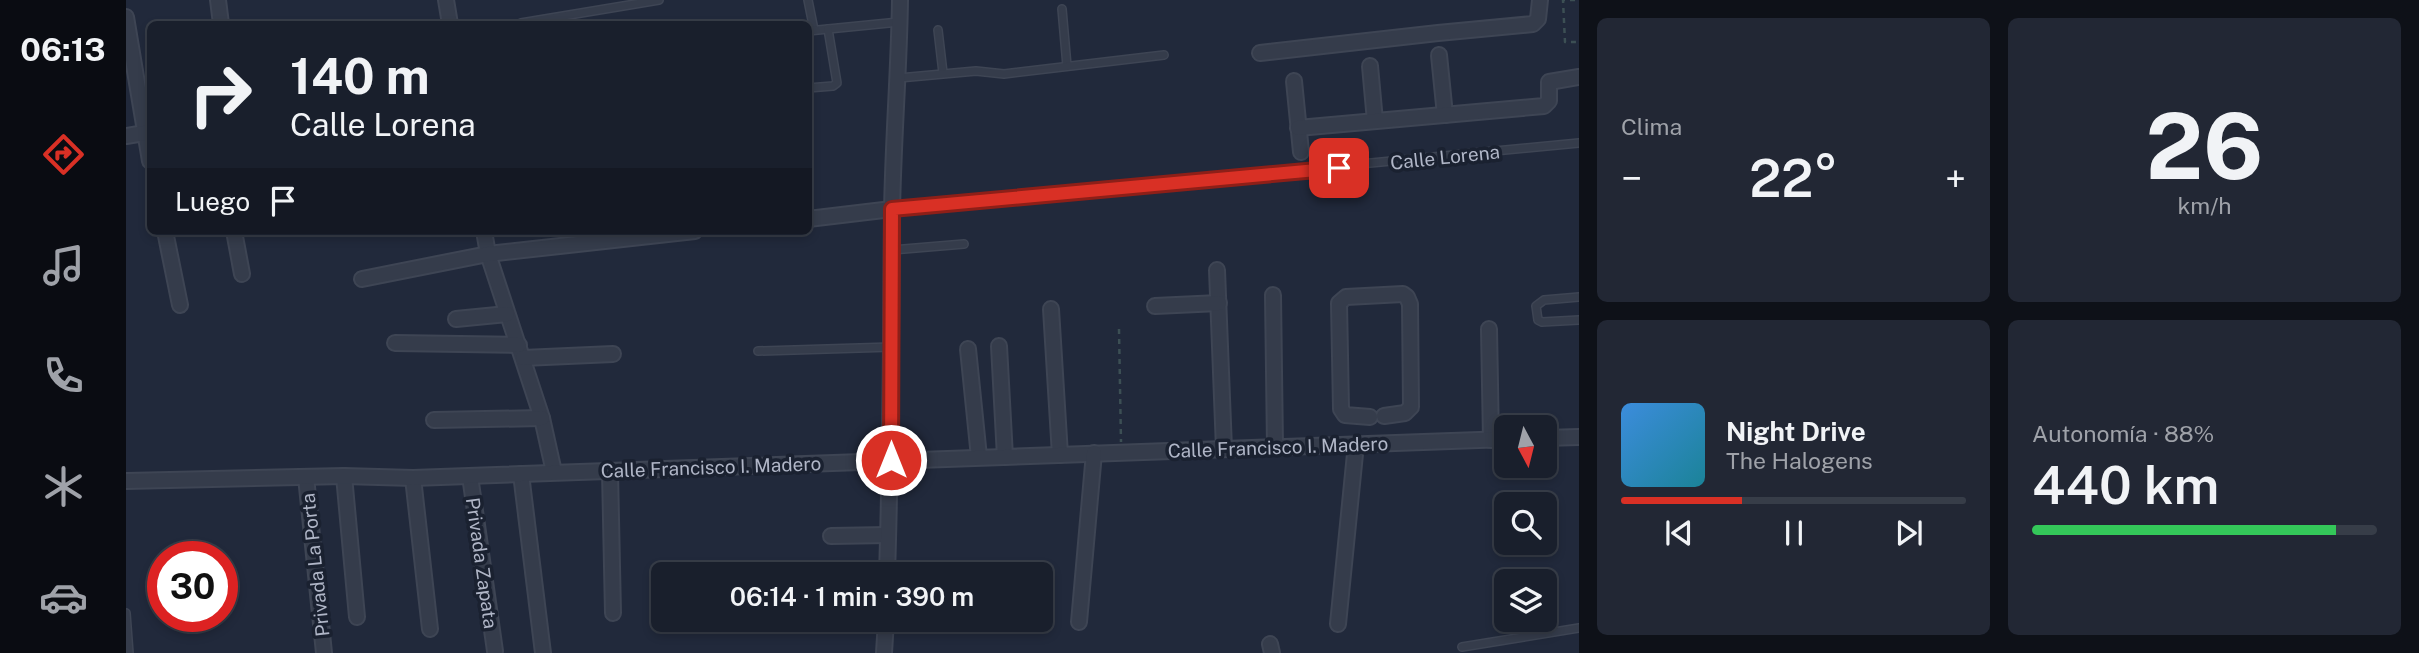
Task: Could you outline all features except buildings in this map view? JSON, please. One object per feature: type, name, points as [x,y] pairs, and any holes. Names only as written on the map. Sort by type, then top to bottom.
[{"type":"street","points":[[218,0],[221,21]]},
{"type":"street","points":[[446,0],[450,21]]},
{"type":"street","points":[[887,562],[891,460],[892,209],[900,0]]},
{"type":"street","points":[[1260,53],[1533,24],[1538,19],[1540,0]]},
{"type":"street","points":[[126,18],[147,127]]},
{"type":"street","points":[[1439,55],[1445,114]]},
{"type":"street","points":[[1370,66],[1376,121]]},
{"type":"street","points":[[1298,128],[1544,106],[1549,101],[1549,82],[1579,77]]},
{"type":"street","points":[[1294,81],[1301,152]]},
{"type":"street","points":[[126,136],[147,132]]},
{"type":"street","points":[[812,219],[892,209]]},
{"type":"street","points":[[166,235],[180,305]]},
{"type":"street","points":[[235,235],[242,274]]},
{"type":"street","points":[[485,235],[488,254],[542,418],[554,472]]},
{"type":"street","points":[[362,279],[488,254],[659,235]]},
{"type":"street","points":[[1217,270],[1224,449]]},
{"type":"street","points":[[1403,294],[1409,300],[1411,407],[1405,413],[1377,419],[1345,415],[1342,412],[1339,303],[1342,298],[1403,294]]},
{"type":"street","points":[[1273,295],[1275,447]]},
{"type":"street","points":[[1155,306],[1219,303]]},
{"type":"street","points":[[1051,309],[1060,455]]},
{"type":"street","points":[[456,319],[507,314]]},
{"type":"street","points":[[1489,329],[1491,440]]},
{"type":"street","points":[[395,343],[521,352],[613,354]]},
{"type":"street","points":[[999,345],[1006,457]]},
{"type":"street","points":[[968,349],[979,457]]},
{"type":"street","points":[[434,421],[542,418]]},
{"type":"street","points":[[1375,444],[1377,419]]},
{"type":"street","points":[[1558,437],[1579,436]]},
{"type":"street","name":"Calle Francisco I. Madero","points":[[126,481],[344,476],[412,478],[1494,440]]},
{"type":"street","points":[[1338,624],[1356,444]]},
{"type":"street","points":[[1079,622],[1094,453]]},
{"type":"street","points":[[610,471],[613,613]]},
{"type":"street","points":[[522,474],[543,653]]},
{"type":"street","points":[[344,476],[357,617]]},
{"type":"street","name":"Privada Zapata","points":[[470,476],[495,650]]},
{"type":"street","name":"Privada La Porta","points":[[306,477],[324,653]]},
{"type":"street","points":[[412,478],[430,629]]},
{"type":"street","points":[[831,536],[888,535]]},
{"type":"street","points":[[884,653],[885,632]]},
{"type":"lane","points":[[533,21],[659,0]]},
{"type":"lane","points":[[808,0],[810,21]]},
{"type":"lane","points":[[1062,9],[1067,66]]},
{"type":"lane","points":[[812,30],[900,22]]},
{"type":"lane","points":[[812,88],[834,86],[837,83],[828,29]]},
{"type":"lane","points":[[938,30],[943,73]]},
{"type":"lane","points":[[899,78],[976,71],[1004,74],[1164,55]]},
{"type":"lane","name":"Calle Lorena","points":[[892,209],[1579,143]]},
{"type":"lane","points":[[892,250],[964,244]]},
{"type":"lane","points":[[1579,297],[1544,300],[1536,306],[1536,310],[1538,320],[1542,322],[1579,320]]},
{"type":"lane","points":[[758,351],[892,347]]},
{"type":"lane","points":[[126,613],[129,653]]},
{"type":"lane","points":[[1462,647],[1579,628]]},
{"type":"path","points":[[1575,0],[1563,1],[1565,42],[1579,42]]},
{"type":"path","points":[[1119,329],[1121,452]]},
{"type":"route","points":[[891,460],[892,209],[1339,168]]}]
